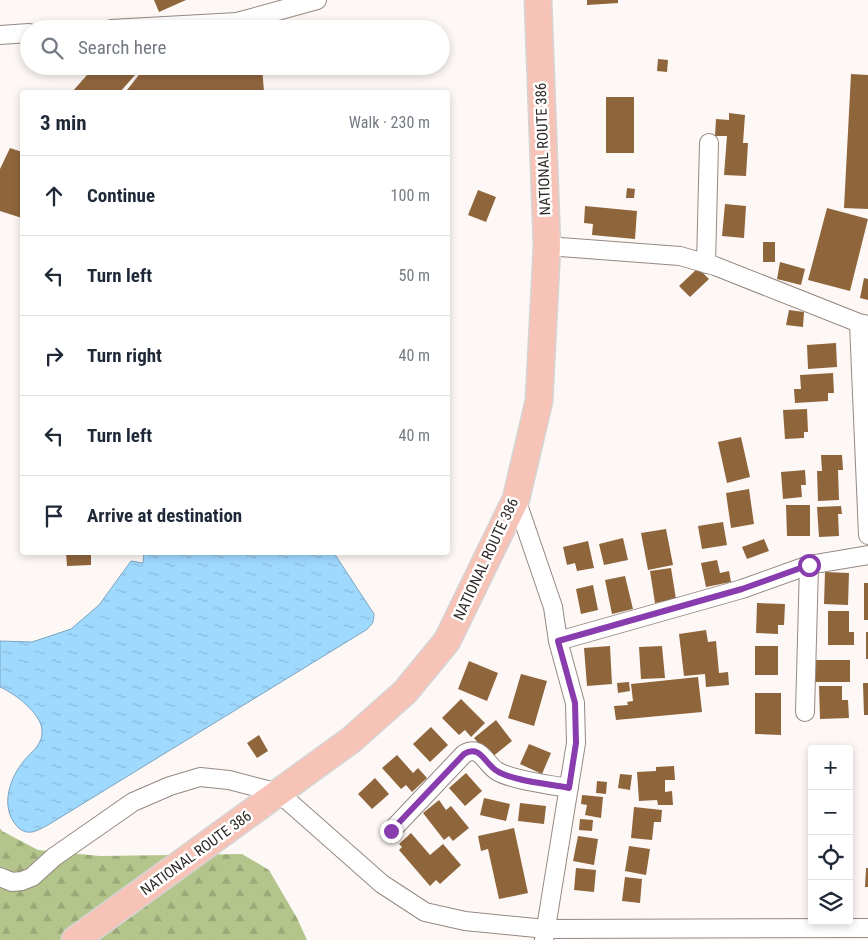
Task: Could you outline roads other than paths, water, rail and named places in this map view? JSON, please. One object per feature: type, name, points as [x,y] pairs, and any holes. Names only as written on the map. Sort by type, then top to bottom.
[{"type":"highway","name":"NATIONAL ROUTE 386","points":[[75,940],[350,740],[405,692],[447,641],[516,499],[539,400],[547,246],[538,0]]},
{"type":"street","points":[[244,20],[317,0]]},
{"type":"street","points":[[0,35],[20,34]]},
{"type":"street","points":[[706,264],[709,143]]},
{"type":"street","points":[[547,246],[680,256],[706,264],[863,324],[868,535]]},
{"type":"street","points":[[516,499],[553,607],[558,641],[575,703],[576,743],[545,935]]},
{"type":"street","points":[[558,641],[742,589],[809,565],[868,555]]},
{"type":"street","points":[[805,712],[809,565]]},
{"type":"street","points":[[391,831],[468,751],[479,753],[498,772],[569,788]]},
{"type":"street","points":[[0,878],[12,882],[32,877],[54,857],[133,802],[170,786],[200,778],[229,780],[279,793],[382,884],[425,912],[545,935],[868,928]]},
{"type":"water","points":[[144,555],[335,555],[374,614],[373,621],[366,630],[48,825],[34,831],[24,831],[14,822],[10,814],[8,797],[17,770],[39,744],[42,730],[37,717],[26,704],[0,687],[0,641],[32,642],[71,629],[99,605],[131,561],[143,563]]}]
